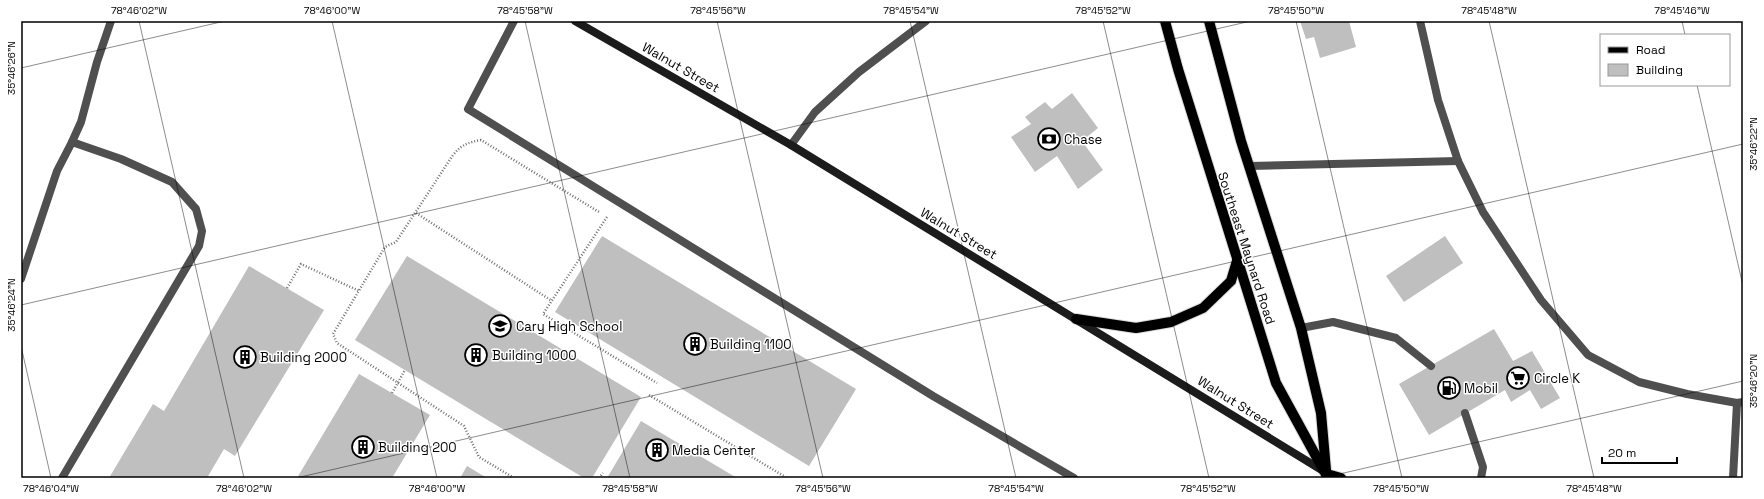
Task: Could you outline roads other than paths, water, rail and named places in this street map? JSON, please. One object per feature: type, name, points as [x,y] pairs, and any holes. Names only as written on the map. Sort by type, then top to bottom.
[{"type":"main road","name":"Walnut Street","points":[[575,21],[791,145],[1329,476],[1341,478]]},
{"type":"main road","name":"Southeast Maynard Road","points":[[1165,21],[1178,69],[1276,383],[1329,476]]},
{"type":"main road","name":"Southeast Maynard Road","points":[[1209,21],[1249,166],[1301,328],[1321,413],[1329,476]]},
{"type":"main road","points":[[1076,319],[1136,328],[1171,322],[1203,308],[1231,281],[1237,261]]},
{"type":"street","points":[[21,279],[56,171],[81,122],[97,62],[111,21]]},
{"type":"street","points":[[514,21],[468,109],[933,396],[1074,478]]},
{"type":"street","points":[[791,145],[815,112],[859,72],[926,21]]},
{"type":"street","points":[[1420,21],[1438,100],[1458,161],[1483,212],[1541,300],[1588,355],[1639,382],[1687,394],[1740,403],[1733,478]]},
{"type":"street","points":[[62,478],[200,246],[202,231],[196,209],[172,182],[121,159],[72,142]]},
{"type":"street","points":[[1249,166],[1458,161]]},
{"type":"street","points":[[1301,328],[1333,322],[1396,338],[1431,366]]},
{"type":"street","points":[[1465,413],[1483,467],[1481,478]]},
{"type":"place","name":"Chase","points":[[1049,139]]},
{"type":"place","name":"Cary High School","points":[[500,326]]},
{"type":"place","name":"Building 1100","points":[[695,344]]},
{"type":"place","name":"Building 1000","points":[[476,355]]},
{"type":"place","name":"Building 2000","points":[[245,357]]},
{"type":"place","name":"Circle K","points":[[1518,378]]},
{"type":"place","name":"Mobil","points":[[1449,388]]},
{"type":"place","name":"Building 200","points":[[363,447]]},
{"type":"place","name":"Media Center","points":[[657,450]]}]
